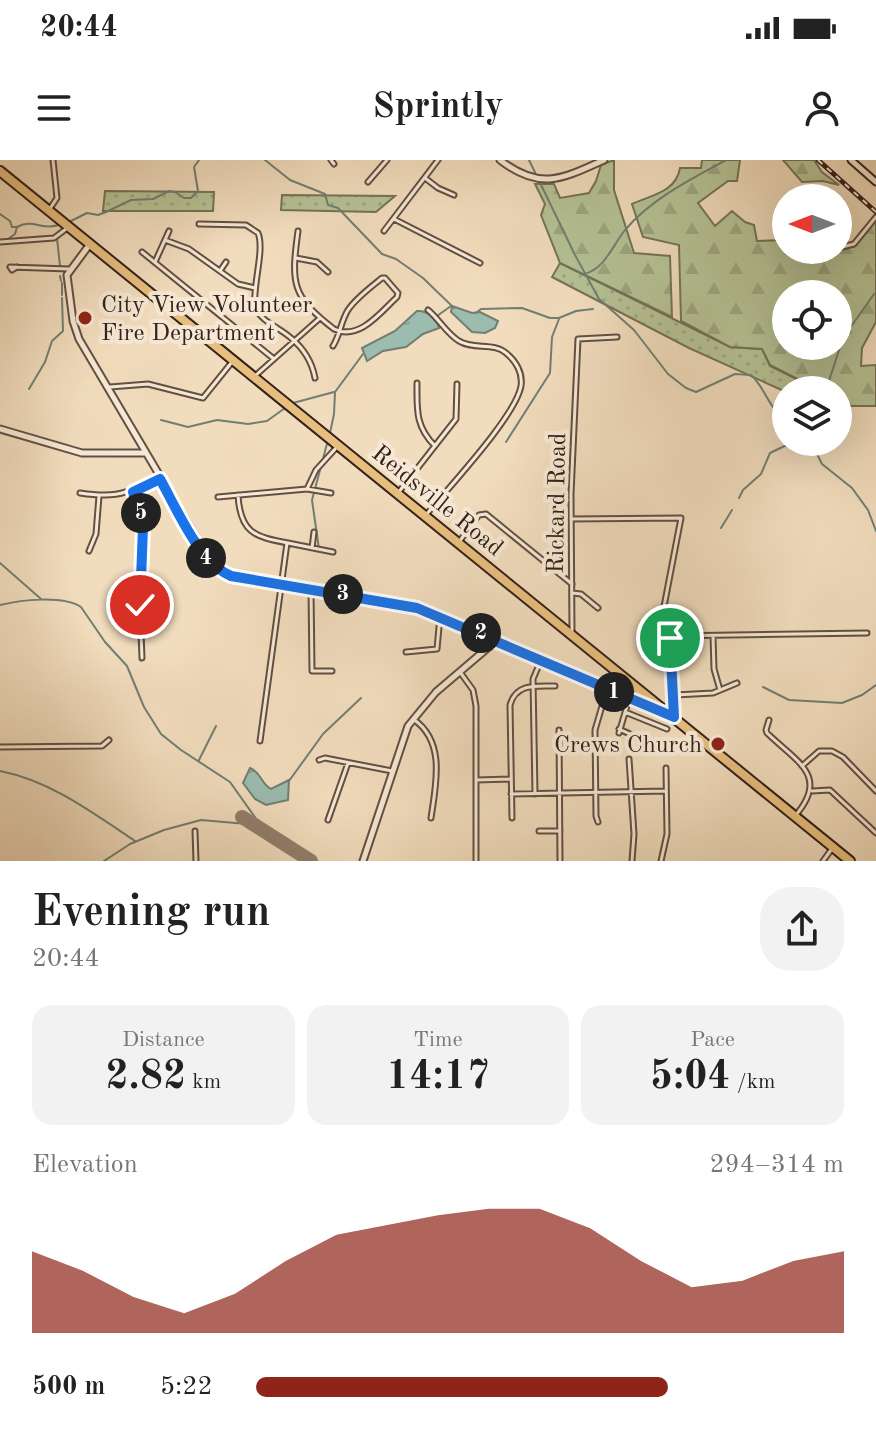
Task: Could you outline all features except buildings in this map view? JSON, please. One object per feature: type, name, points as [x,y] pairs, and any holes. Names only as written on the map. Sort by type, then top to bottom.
[{"type":"highway","name":"Reidsville Road","points":[[0,171],[850,861]]},
{"type":"street","points":[[49,210],[57,198],[53,160]]},
{"type":"street","points":[[368,182],[387,160]]},
{"type":"street","points":[[384,231],[438,160]]},
{"type":"street","points":[[500,160],[529,178],[549,180],[564,178],[604,160]]},
{"type":"street","points":[[851,160],[876,182]]},
{"type":"street","points":[[425,178],[454,195]]},
{"type":"street","points":[[852,244],[876,217]]},
{"type":"street","points":[[394,219],[480,263]]},
{"type":"street","points":[[199,224],[246,225],[256,231],[261,245],[254,303],[257,313],[294,341],[309,359],[315,378]]},
{"type":"street","points":[[0,242],[54,238],[69,226]]},
{"type":"street","points":[[155,262],[169,231]]},
{"type":"street","points":[[298,231],[295,286],[302,299],[320,318],[340,332],[350,333],[361,329],[398,293],[385,278],[378,281],[348,310],[340,332],[333,346]]},
{"type":"street","points":[[165,240],[189,249],[241,285],[255,288]]},
{"type":"street","points":[[91,243],[69,269],[67,279],[74,326],[213,566],[231,576],[397,603],[440,616],[674,717],[670,636],[663,622],[662,611],[681,518],[571,519]]},
{"type":"street","points":[[142,252],[274,359]]},
{"type":"street","points":[[296,258],[317,262],[328,272]]},
{"type":"street","points":[[220,271],[226,262]]},
{"type":"street","points":[[17,267],[69,269]]},
{"type":"street","points":[[426,515],[508,414],[518,397],[521,380],[517,365],[506,353],[459,341],[428,310]]},
{"type":"street","points":[[255,376],[320,318]]},
{"type":"street","name":"Rickard Road","points":[[572,634],[571,519],[578,339],[617,337]]},
{"type":"street","points":[[107,387],[145,384],[203,398],[234,359]]},
{"type":"street","points":[[417,383],[418,423],[435,446]]},
{"type":"street","points":[[398,493],[456,419],[457,384]]},
{"type":"street","points":[[0,429],[82,453],[145,453]]},
{"type":"street","points":[[307,489],[316,470],[339,445]]},
{"type":"street","points":[[80,493],[112,497],[133,492],[160,479]]},
{"type":"street","points":[[218,497],[307,489],[331,493]]},
{"type":"street","points":[[133,492],[143,527],[139,583],[142,658]]},
{"type":"street","points":[[238,495],[239,514],[249,531],[265,539],[333,552]]},
{"type":"street","points":[[89,551],[98,523],[99,496]]},
{"type":"street","points":[[459,542],[479,515],[486,514],[572,584]]},
{"type":"street","points":[[312,548],[314,532]]},
{"type":"street","points":[[260,741],[287,543]]},
{"type":"street","points":[[311,589],[312,671],[332,671]]},
{"type":"street","points":[[572,593],[581,594],[598,608]]},
{"type":"street","points":[[406,652],[437,649],[440,616]]},
{"type":"street","points":[[670,636],[867,633]]},
{"type":"street","points":[[713,636],[714,669],[720,690]]},
{"type":"street","points":[[363,861],[402,739],[413,719],[436,692],[497,640]]},
{"type":"street","points":[[535,794],[534,686],[535,671],[541,660]]},
{"type":"street","points":[[460,672],[475,696],[476,861]]},
{"type":"street","points":[[674,695],[706,694],[737,683]]},
{"type":"street","points":[[512,818],[510,703],[519,689],[555,686]]},
{"type":"street","points":[[598,822],[595,730],[607,689]]},
{"type":"street","points":[[629,699],[619,731],[654,745]]},
{"type":"street","points":[[625,712],[667,729]]},
{"type":"street","points":[[413,719],[428,732],[435,751],[431,818]]},
{"type":"street","points":[[769,720],[767,733],[802,766],[812,791]]},
{"type":"street","points":[[559,730],[560,861]]},
{"type":"street","points":[[0,747],[93,747],[102,746],[109,740]]},
{"type":"street","points":[[802,766],[819,751],[835,752],[848,761],[876,791]]},
{"type":"street","points":[[319,760],[325,758],[392,771]]},
{"type":"street","points":[[629,759],[634,834],[632,861]]},
{"type":"street","points":[[328,820],[348,762]]},
{"type":"street","points":[[661,861],[667,834],[666,768]]},
{"type":"street","points":[[476,780],[511,779]]},
{"type":"street","points":[[812,791],[830,790],[876,833]]},
{"type":"street","points":[[511,794],[666,791]]},
{"type":"street","points":[[795,816],[812,791]]},
{"type":"street","points":[[195,831],[196,861]]},
{"type":"street","points":[[539,831],[560,831]]},
{"type":"street","points":[[823,861],[833,847]]},
{"type":"green space","points":[[614,160],[614,190],[634,253],[670,256],[672,317],[560,263],[541,215],[545,204],[535,184],[554,184],[560,198],[589,193],[601,165]]},
{"type":"green space","points":[[702,160],[740,160],[737,181],[728,181],[698,203],[715,226],[732,211],[754,225],[757,241],[772,240],[772,264],[852,264],[852,247],[876,217],[876,322],[862,348],[861,366],[876,365],[876,406],[852,406],[852,376],[792,376],[770,365],[762,349],[730,347],[681,321],[679,245],[643,237],[632,204],[668,188],[678,176],[680,168],[701,168]]},
{"type":"green space","points":[[783,160],[814,160],[822,172],[838,184],[823,181],[802,182]]},
{"type":"green space","points":[[105,191],[214,192],[213,211],[103,211]]},
{"type":"green space","points":[[282,195],[395,196],[376,212],[281,210]]},
{"type":"green space","points":[[560,263],[730,347],[762,349],[770,366],[790,376],[772,376],[772,386],[689,348],[552,277]]},
{"type":"water","points":[[452,306],[472,313],[480,312],[498,321],[495,328],[485,333],[472,332],[451,312]]},
{"type":"water","points":[[417,311],[431,316],[439,328],[423,334],[406,347],[383,351],[367,361],[362,348],[395,331]]},
{"type":"water","points":[[250,768],[271,789],[289,780],[288,800],[266,805],[255,799],[243,783]]},
{"type":"waterway","points":[[71,221],[87,213],[98,215],[131,200],[153,199],[169,191],[191,198],[198,191],[194,167],[199,160]]},
{"type":"waterway","points":[[265,160],[290,180],[325,194],[328,205],[338,208],[382,254],[396,259],[423,278],[454,308]]},
{"type":"waterway","points":[[529,160],[599,299],[634,330],[668,374],[696,392],[735,374],[751,375],[772,405]]},
{"type":"waterway","points":[[584,274],[603,262],[625,230],[647,209],[672,190],[726,160]]},
{"type":"waterway","points":[[0,214],[10,221],[12,227],[16,227]]},
{"type":"waterway","points":[[17,227],[61,224]]},
{"type":"waterway","points":[[8,239],[15,234],[17,227]]},
{"type":"waterway","points":[[57,238],[60,266]]},
{"type":"waterway","points":[[60,276],[61,281]]},
{"type":"waterway","points":[[62,283],[62,295]]},
{"type":"waterway","points":[[831,376],[843,338],[874,294]]},
{"type":"waterway","points":[[29,389],[45,362],[52,341],[63,331],[62,298]]},
{"type":"waterway","points":[[437,316],[451,306]]},
{"type":"waterway","points":[[476,313],[481,309],[522,308],[559,318],[576,311],[593,309]]},
{"type":"waterway","points":[[506,442],[550,373],[552,337],[559,319]]},
{"type":"waterway","points":[[330,433],[335,392],[363,354]]},
{"type":"waterway","points":[[293,403],[334,392]]},
{"type":"waterway","points":[[161,420],[188,427],[217,420],[248,424],[267,421],[285,408]]},
{"type":"waterway","points":[[319,549],[312,500],[328,440]]},
{"type":"waterway","points":[[739,498],[743,490],[761,474],[772,452]]},
{"type":"waterway","points":[[818,456],[822,464],[852,488],[868,510],[876,531]]},
{"type":"waterway","points":[[721,528],[732,510]]},
{"type":"waterway","points":[[0,563],[41,599]]},
{"type":"waterway","points":[[0,605],[53,600],[81,607],[105,642],[127,666],[144,707],[161,734],[230,782],[264,830],[308,861]]},
{"type":"waterway","points":[[763,687],[789,700],[842,703],[876,685]]},
{"type":"waterway","points":[[289,781],[323,734],[361,698]]},
{"type":"waterway","points":[[199,760],[216,726]]},
{"type":"waterway","points":[[0,771],[54,790],[135,841]]},
{"type":"waterway","points":[[104,861],[130,844],[201,820],[259,825]]},
{"type":"runway","points":[[242,817],[311,861]]},
{"type":"railway","points":[[818,160],[876,212]]},
{"type":"place","name":"City View Volunteer Fire Department","points":[[85,318]]},
{"type":"place","name":"Crews Church","points":[[718,744]]},
{"type":"route","points":[[140,605],[143,527],[133,492],[160,479],[206,558],[220,571],[231,576],[417,608],[674,717],[670,638]]}]
